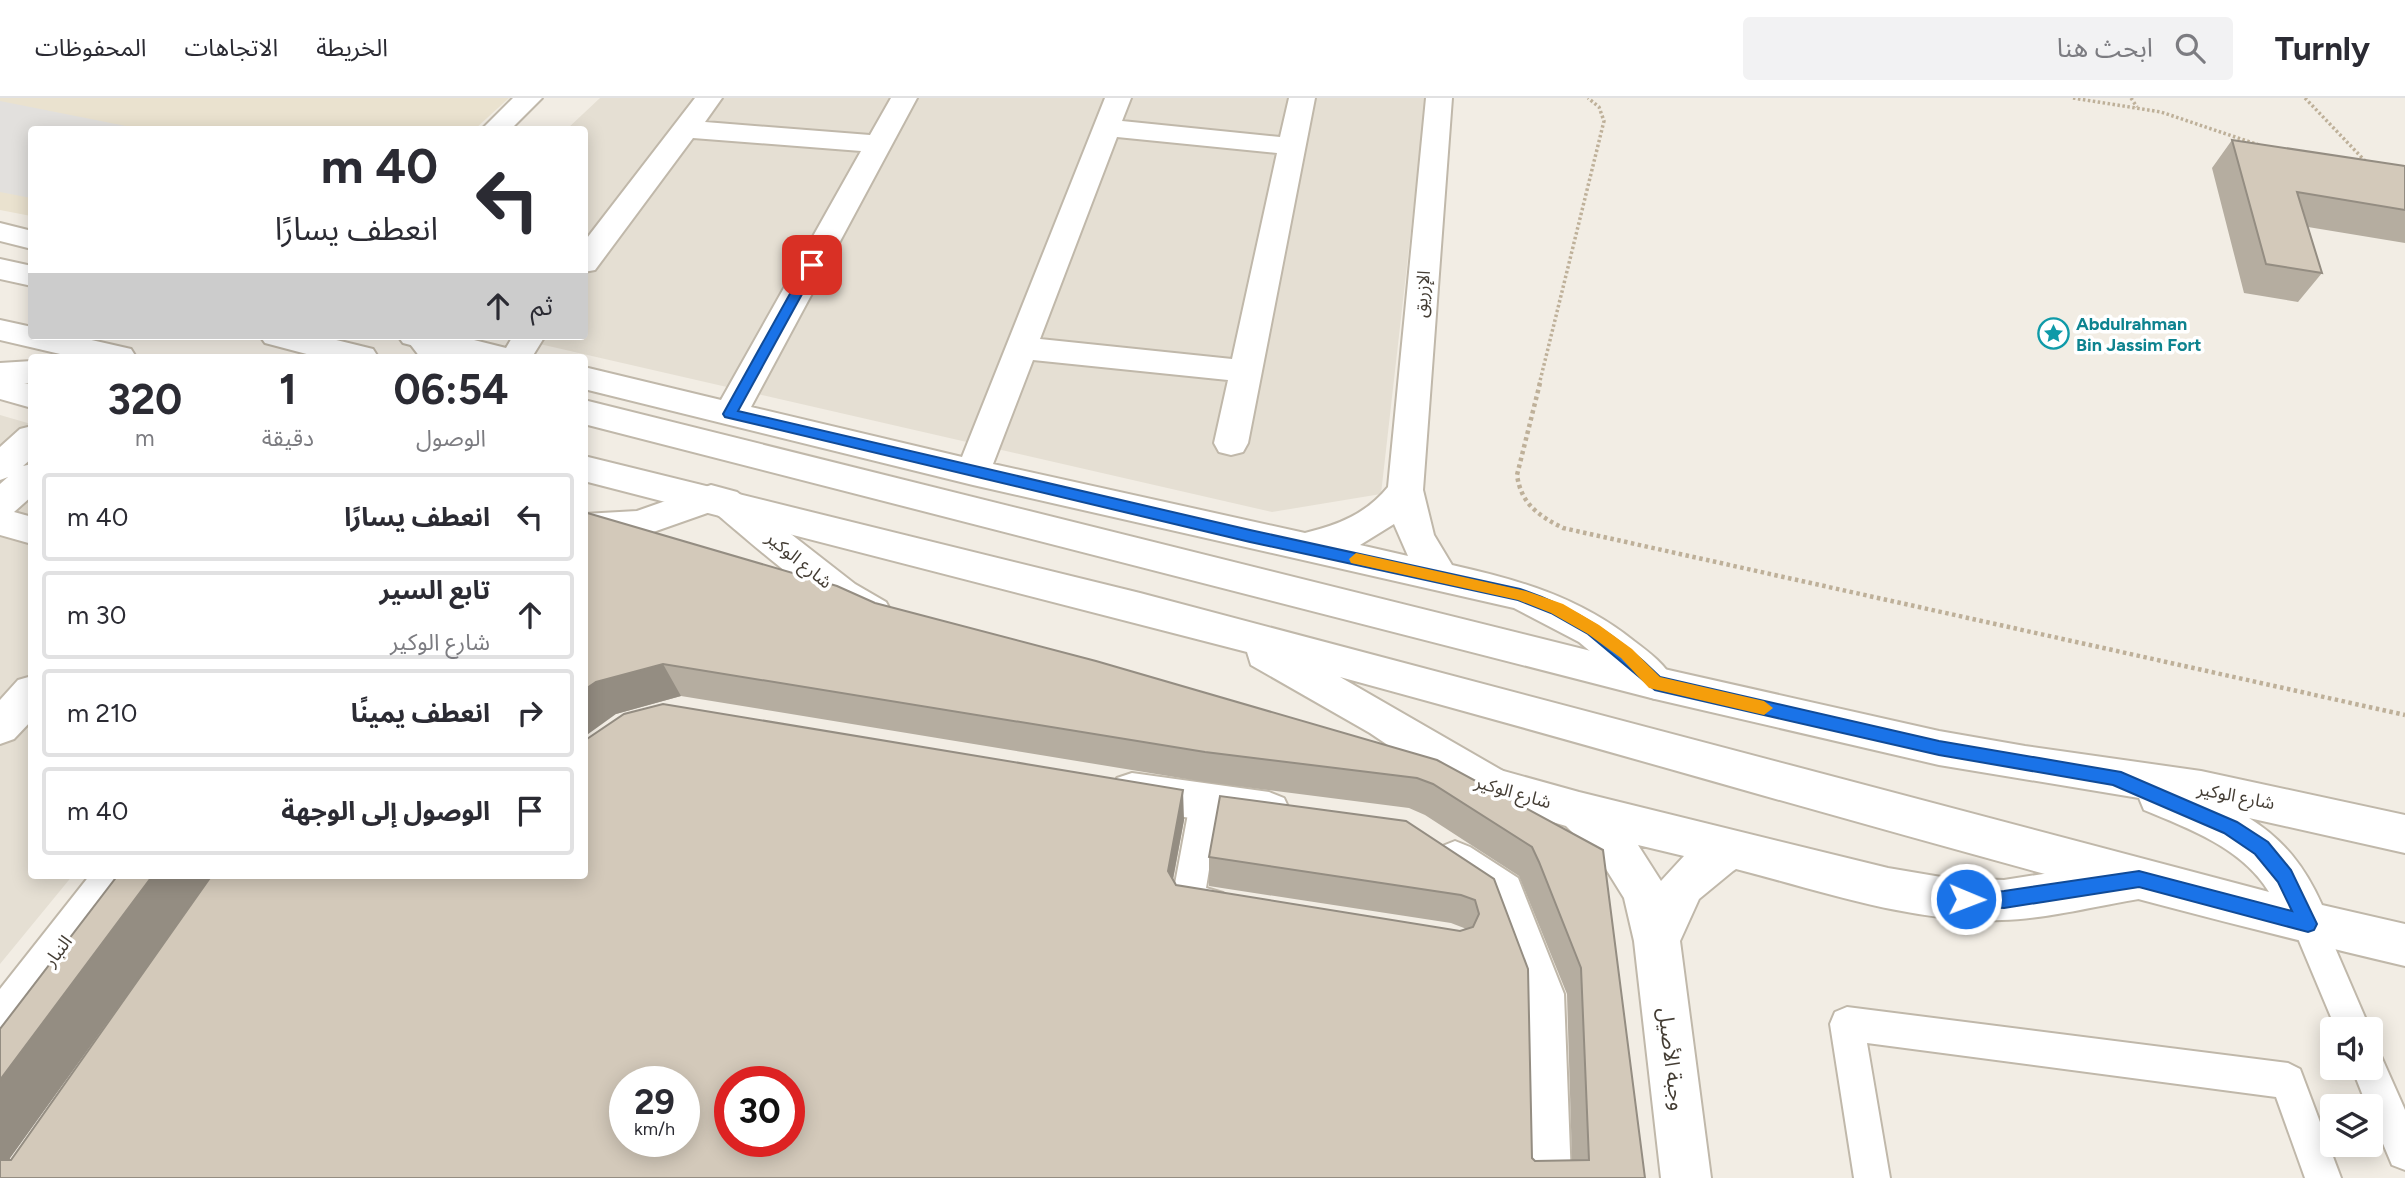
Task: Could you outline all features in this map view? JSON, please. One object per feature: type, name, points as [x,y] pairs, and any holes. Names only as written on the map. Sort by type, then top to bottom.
[{"type":"street","points":[[498,126],[529,98]]},
{"type":"street","points":[[588,258],[709,98]]},
{"type":"street","points":[[730,414],[904,98]]},
{"type":"street","points":[[973,472],[1118,98]]},
{"type":"street","points":[[1231,443],[1303,98]]},
{"type":"street","name":"الإزريق","points":[[1439,98],[1405,490],[1409,518],[1420,548],[1439,576]]},
{"type":"street","points":[[1106,128],[1292,146]]},
{"type":"street","points":[[686,129],[878,144]]},
{"type":"street","points":[[0,232],[28,239]]},
{"type":"street","points":[[0,269],[28,275]]},
{"type":"street","points":[[0,330],[28,336]]},
{"type":"street","points":[[44,340],[107,354]]},
{"type":"street","points":[[292,340],[350,354]]},
{"type":"street","points":[[424,343],[484,354]]},
{"type":"street","points":[[1021,348],[1246,371]]},
{"type":"street","points":[[0,374],[28,372]]},
{"type":"street","points":[[588,379],[973,472],[1301,548],[1520,595],[1557,609],[1593,629],[1626,654],[1655,683]]},
{"type":"street","points":[[0,388],[28,396]]},
{"type":"street","name":"شارع الوكير","points":[[588,413],[1655,683],[1939,748],[2115,778],[2201,789],[2405,834]]},
{"type":"street","points":[[0,467],[28,442]]},
{"type":"street","name":"شارع الوكير","points":[[588,469],[718,499],[1211,625],[2139,879],[2308,924],[2405,945]]},
{"type":"street","points":[[0,504],[28,480]]},
{"type":"street","points":[[1301,548],[1353,535],[1393,507],[1405,490]]},
{"type":"street","points":[[588,528],[639,524],[718,499]]},
{"type":"street","name":"شارع الوكير","points":[[718,499],[859,606],[912,626]]},
{"type":"street","points":[[0,522],[28,530]]},
{"type":"street","points":[[1211,625],[1384,721],[1434,754],[1488,784]]},
{"type":"street","points":[[0,727],[28,696]]},
{"type":"street","name":"شارع الوكير","points":[[1351,747],[1579,811],[1888,888],[1947,898],[2004,900],[2139,879]]},
{"type":"street","points":[[2115,778],[2231,828],[2261,848],[2285,876],[2308,924]]},
{"type":"street","points":[[1095,785],[1300,816]]},
{"type":"street","name":"وجبة الأصيل","points":[[1579,811],[1616,847],[1644,892],[1657,941],[1693,1177]]},
{"type":"street","points":[[1421,838],[1502,892],[1541,994],[1546,1178]]},
{"type":"street","name":"وجبة الأصيل","points":[[1657,941],[1671,900],[1697,869],[1734,848]]},
{"type":"street","name":"النبار","points":[[0,1027],[113,879]]},
{"type":"lane","points":[[1205,803],[1188,900],[1244,909]]},
{"type":"lane","points":[[2308,924],[2348,1017]]},
{"type":"lane","points":[[1872,1178],[1847,1024],[2288,1081],[2323,1178]]},
{"type":"lane","points":[[2374,1080],[2405,1152]]},
{"type":"path","points":[[1588,98],[1599,107],[1604,121],[1517,475],[1518,488],[1524,502],[1539,516],[1563,528],[2405,715]]},
{"type":"path","points":[[2073,98],[2161,113],[2262,146]]},
{"type":"path","points":[[2131,98],[2137,108]]},
{"type":"path","points":[[2305,98],[2372,168]]},
{"type":"shaded area","points":[[0,98],[509,98],[478,126],[28,126],[28,215],[0,210]]},
{"type":"shaded area","points":[[600,98],[1426,98],[1381,494],[1272,512],[522,340],[588,340],[588,126],[570,126]]},
{"type":"shaded area","points":[[0,101],[126,126],[28,126],[28,197],[0,192]]},
{"type":"shaded area","points":[[0,415],[28,423],[28,879],[70,879],[0,964]]},
{"type":"building","points":[[2232,140],[2405,166],[2405,210],[2297,192],[2322,273],[2266,264]]},
{"type":"building","points":[[588,513],[837,586],[875,603],[1096,661],[1437,760],[1603,850],[1645,1178],[0,1178],[0,1160],[11,1160],[209,879],[588,879],[588,738],[624,714],[663,704],[1183,790],[1168,871],[1176,885],[1460,931],[1473,927],[1479,914],[1475,900],[1461,895],[1209,857],[1220,796],[1406,821],[1494,879],[1528,969],[1532,1158],[1535,1161],[1589,1160],[1581,968],[1539,862],[1532,847],[1433,784],[1417,778],[1205,752],[663,664],[596,682],[588,687]]},
{"type":"building","points":[[115,879],[150,879],[0,1080],[0,1029]]},
{"type":"slow traffic","points":[[1356,559],[1520,595],[1557,609],[1593,629],[1626,654],[1655,683],[1764,708]]},
{"type":"place","name":"Abdulrahman Bin Jassim Fort","points":[[2053,334]]},
{"type":"route","points":[[812,265],[730,414],[1301,548],[1520,595],[1557,609],[1593,629],[1626,654],[1655,683],[1939,748],[2115,778],[2231,828],[2261,848],[2285,876],[2299,900],[2308,924],[2139,879],[2004,900],[1966,899]]}]
